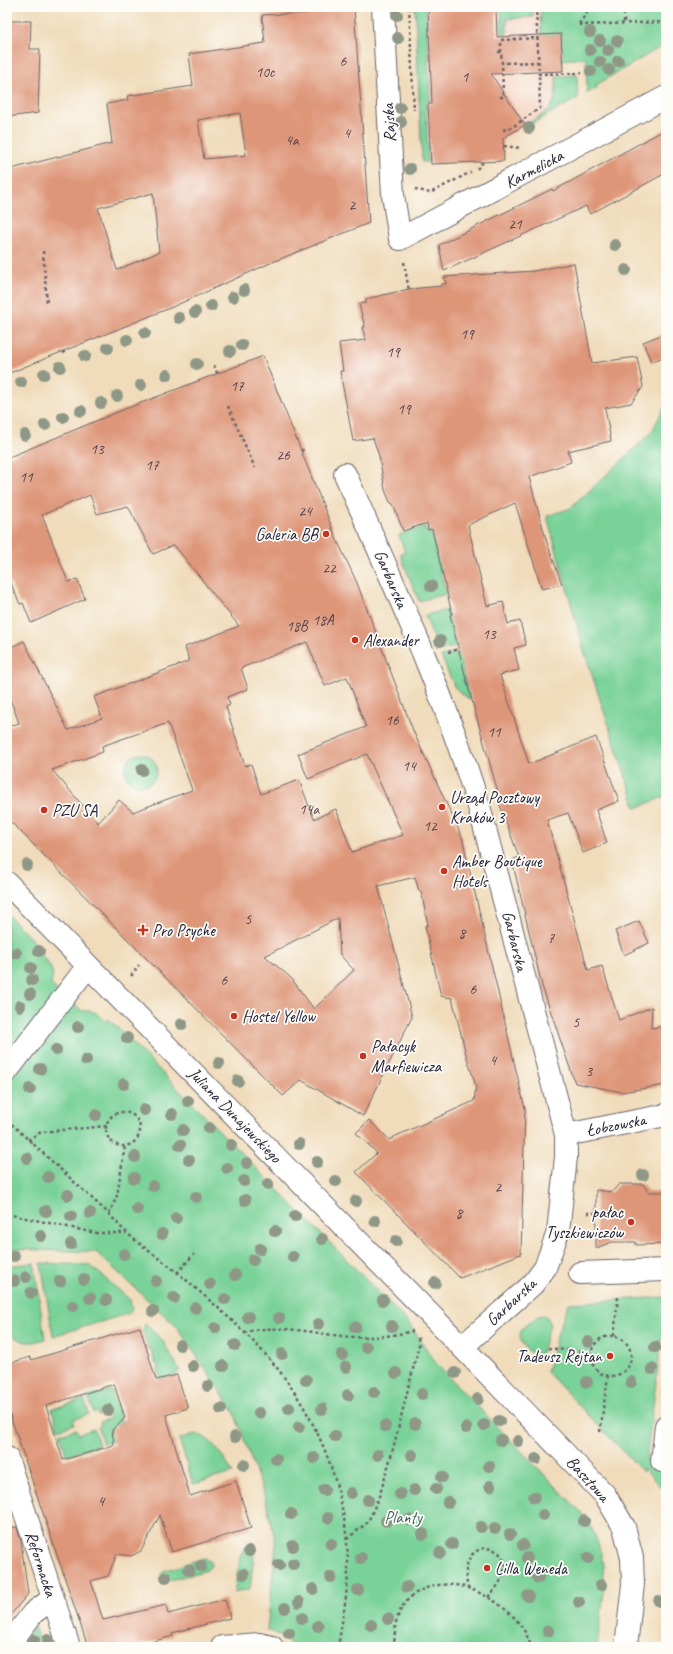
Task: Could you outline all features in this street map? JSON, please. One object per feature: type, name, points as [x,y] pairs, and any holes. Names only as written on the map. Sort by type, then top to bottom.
[{"type":"street","name":"Rajska","points":[[383,7],[392,195],[400,239]]},
{"type":"street","name":"Karmelicka","points":[[400,239],[666,97]]},
{"type":"street","name":"Garbarska","points":[[345,474],[384,561],[466,763],[482,817],[566,1135],[566,1156],[558,1232],[545,1268],[533,1284],[462,1347]]},
{"type":"street","name":"Juliana Dunajewskiego","points":[[7,883],[462,1347]]},
{"type":"street","points":[[7,1071],[88,966]]},
{"type":"street","name":"Łobzowska","points":[[566,1135],[666,1115]]},
{"type":"street","points":[[580,1273],[666,1270]]},
{"type":"street","name":"Basztowa","points":[[462,1347],[597,1486],[611,1503],[620,1519],[628,1537],[633,1571],[626,1647]]},
{"type":"street","points":[[662,1461],[666,1426]]},
{"type":"street","name":"Reformacka","points":[[7,1458],[69,1647]]},
{"type":"street","points":[[7,1647],[33,1613],[52,1599]]},
{"type":"street","points":[[222,1647],[259,1644],[272,1647]]},
{"type":"path","points":[[503,130],[511,128],[540,108],[536,7]]},
{"type":"path","points":[[591,7],[579,25],[666,22]]},
{"type":"path","points":[[624,7],[624,23]]},
{"type":"path","points":[[500,97],[503,97],[502,63],[500,52],[501,40],[537,38]]},
{"type":"path","points":[[502,63],[538,62]]},
{"type":"path","points":[[538,74],[582,73]]},
{"type":"path","points":[[504,146],[520,148]]},
{"type":"path","points":[[410,188],[430,193],[478,168],[484,162]]},
{"type":"path","points":[[43,251],[47,304]]},
{"type":"path","points":[[404,261],[409,291]]},
{"type":"path","points":[[63,351],[66,356]]},
{"type":"path","points":[[214,365],[217,373]]},
{"type":"path","points":[[228,406],[255,468]]},
{"type":"path","points":[[301,451],[306,448]]},
{"type":"path","points":[[120,1112],[128,1112],[137,1119],[140,1126],[138,1137],[132,1143],[125,1146],[112,1142],[108,1134],[107,1126],[110,1118],[120,1112]]},
{"type":"path","points":[[7,1120],[110,1214],[126,1233],[177,1273],[244,1333],[280,1372],[311,1420],[326,1451],[335,1479],[344,1514],[347,1539],[348,1569],[338,1647]]},
{"type":"path","points":[[28,1140],[41,1132],[107,1126]]},
{"type":"path","points":[[110,1214],[117,1196],[125,1146]]},
{"type":"path","points":[[587,1213],[596,1213]]},
{"type":"path","points":[[7,1214],[96,1233],[126,1233]]},
{"type":"path","points":[[177,1273],[194,1254]]},
{"type":"path","points":[[614,1336],[618,1297]]},
{"type":"path","points":[[244,1333],[257,1329],[310,1332],[352,1337],[385,1337],[418,1330],[419,1345],[392,1453],[380,1494],[368,1522],[347,1539]]},
{"type":"path","points":[[607,1336],[614,1336],[622,1339],[628,1344],[631,1357],[629,1365],[618,1376],[608,1376],[601,1374],[595,1369],[591,1361],[591,1352],[599,1340],[607,1336]]},
{"type":"path","points":[[548,1348],[591,1352]]},
{"type":"path","points":[[600,1432],[608,1376]]},
{"type":"path","points":[[468,1588],[465,1572],[471,1557],[476,1551],[483,1548],[491,1548],[497,1551],[506,1568],[500,1586],[488,1597]]},
{"type":"path","points":[[394,1647],[398,1616],[409,1598],[428,1586],[444,1584],[468,1588],[497,1602],[528,1636],[531,1647]]},
{"type":"path","points":[[327,1647],[339,1643],[353,1647]]},
{"type":"shaded area","points":[[414,7],[557,7],[558,34],[539,35],[541,72],[558,71],[560,109],[526,129],[504,138],[504,161],[421,164]]},
{"type":"green space","points":[[415,7],[426,7],[430,101],[426,102],[428,162],[422,162]]},
{"type":"green space","points":[[501,7],[533,7],[533,17],[507,19],[507,34],[502,34]]},
{"type":"green space","points":[[540,7],[666,7],[666,44],[596,85],[597,88],[587,93],[586,58],[562,60],[561,34],[541,35]]},
{"type":"green space","points":[[577,75],[578,98],[526,127],[525,125],[541,116],[551,107],[555,95],[556,76]]},
{"type":"green space","points":[[666,404],[666,796],[636,808],[585,654],[547,516],[571,508],[651,433]]},
{"type":"green space","points":[[425,526],[426,532],[431,531],[446,594],[419,601],[400,554],[405,552],[399,535]]},
{"type":"green space","points":[[447,610],[456,646],[438,651],[425,615]]},
{"type":"green space","points":[[458,653],[470,700],[455,688],[441,656]]},
{"type":"green space","points":[[138,754],[144,754],[154,761],[157,770],[156,776],[150,783],[144,786],[138,786],[128,779],[125,773],[125,767],[132,757]]},
{"type":"green space","name":"Planty","points":[[7,914],[39,947],[41,954],[50,966],[53,975],[51,985],[82,1011],[96,1013],[106,1022],[109,1019],[407,1321],[438,1366],[580,1511],[591,1528],[598,1544],[604,1576],[602,1610],[597,1647],[293,1647],[282,1636],[267,1630],[276,1544],[265,1497],[234,1412],[177,1327],[96,1252],[7,1249]]},
{"type":"green space","points":[[34,1263],[45,1339],[34,1342],[25,1342],[7,1332],[7,1266]]},
{"type":"green space","points":[[41,1263],[90,1265],[130,1300],[132,1310],[127,1314],[53,1336]]},
{"type":"green space","points":[[665,1297],[666,1303],[646,1461],[666,1464],[665,1492],[644,1468],[643,1472],[547,1372],[558,1332],[569,1303]]},
{"type":"green space","points":[[544,1315],[548,1318],[550,1323],[542,1353],[533,1355],[522,1344],[520,1337],[521,1329],[538,1316]]},
{"type":"green space","points":[[145,1324],[162,1340],[180,1371],[176,1372],[177,1375],[160,1379],[157,1364],[155,1363],[151,1349],[149,1349],[143,1330]]},
{"type":"green space","points":[[111,1390],[122,1424],[115,1424],[112,1428],[110,1434],[113,1441],[103,1444],[98,1427],[101,1426],[100,1422],[109,1419],[107,1413],[98,1415],[97,1412],[94,1413],[88,1397]]},
{"type":"green space","points":[[84,1399],[89,1414],[73,1420],[74,1424],[58,1429],[52,1409]]},
{"type":"green space","points":[[76,1429],[78,1434],[94,1429],[99,1445],[66,1455],[60,1434]]},
{"type":"green space","points":[[194,1434],[200,1435],[212,1443],[233,1473],[193,1484],[179,1439]]},
{"type":"green space","points":[[255,1545],[250,1589],[234,1593],[240,1557],[244,1548]]},
{"type":"green space","points":[[204,1558],[210,1562],[211,1566],[207,1570],[167,1581],[161,1578],[161,1574],[164,1571]]},
{"type":"green space","points":[[34,1626],[41,1647],[17,1647]]},
{"type":"building","points":[[308,7],[354,7],[369,223],[275,261],[170,308],[7,374],[7,170],[112,143],[107,104],[128,100],[127,96],[193,86],[189,54],[265,43],[262,15],[308,13]],"holes":[[[240,113],[246,155],[204,159],[198,120]],[[153,193],[159,252],[117,270],[98,208]]]},
{"type":"building","points":[[428,7],[496,7],[497,37],[561,34],[563,71],[491,74],[525,125],[503,138],[504,161],[431,164],[428,104],[432,104]]},
{"type":"building","points":[[7,21],[31,21],[30,49],[40,49],[38,113],[7,117]]},
{"type":"building","points":[[666,129],[666,173],[590,214],[586,206],[444,271],[439,245],[552,189],[553,191]]},
{"type":"building","points":[[574,263],[592,363],[637,357],[643,387],[631,403],[605,408],[611,441],[568,451],[571,462],[529,477],[547,543],[562,584],[542,589],[515,503],[468,525],[487,606],[503,602],[508,624],[520,621],[526,645],[514,648],[519,670],[500,675],[529,764],[596,737],[619,801],[596,810],[607,843],[583,853],[568,813],[547,820],[588,970],[602,966],[619,1020],[652,1007],[651,1028],[666,1026],[666,1085],[622,1092],[575,1083],[542,986],[512,860],[519,857],[497,797],[499,796],[467,683],[450,615],[452,614],[432,529],[428,530],[427,523],[403,531],[393,504],[390,502],[385,490],[379,456],[373,438],[353,441],[340,371],[343,371],[339,343],[366,340],[362,327],[365,327],[359,304],[366,303],[366,299],[409,289],[442,286],[441,284],[446,284],[444,277],[534,271]]},
{"type":"building","points":[[666,333],[666,356],[651,362],[643,342]]},
{"type":"building","points":[[263,356],[337,540],[357,583],[414,733],[462,837],[525,1109],[521,1254],[460,1278],[356,1172],[377,1153],[356,1133],[369,1120],[390,1140],[474,1101],[476,1086],[467,1058],[452,998],[441,996],[425,926],[428,925],[421,891],[419,891],[415,877],[378,886],[412,1017],[363,1116],[301,1080],[283,1096],[7,818],[7,727],[19,723],[7,691],[7,649],[24,641],[68,730],[102,718],[94,697],[189,661],[185,647],[239,626],[174,545],[153,554],[128,506],[97,514],[90,495],[42,515],[68,582],[77,579],[85,599],[31,623],[23,603],[20,604],[7,575],[7,458],[120,411]],"holes":[[[307,642],[325,686],[347,677],[366,727],[298,754],[308,779],[367,754],[403,835],[352,852],[336,809],[314,819],[299,780],[261,794],[251,764],[245,766],[226,707],[230,705],[227,697],[248,689],[241,668]],[[168,723],[192,790],[133,812],[119,800],[98,823],[52,770],[103,752],[102,746]],[[338,918],[340,955],[354,970],[314,1009],[291,978],[265,956]]]},
{"type":"building","points":[[639,921],[649,943],[624,955],[615,931]]},
{"type":"building","name":"pałac Tyszkiewiczów","points":[[619,1184],[643,1184],[648,1192],[666,1192],[666,1244],[636,1245],[636,1242],[612,1242],[596,1248],[596,1190],[612,1192]]},
{"type":"building","points":[[140,1327],[156,1380],[177,1375],[188,1408],[166,1415],[190,1496],[236,1481],[251,1528],[172,1552],[160,1515],[141,1551],[131,1556],[117,1554],[108,1576],[91,1581],[103,1620],[166,1605],[168,1614],[225,1599],[230,1618],[172,1633],[173,1636],[133,1647],[88,1647],[7,1406],[7,1364],[30,1357],[31,1360]],"holes":[[[114,1384],[125,1418],[112,1430],[114,1445],[63,1460],[46,1406]]]},
{"type":"building","points":[[17,1527],[21,1542],[28,1594],[7,1619],[7,1528]]},
{"type":"place","name":"Galeria BB","points":[[326,534]]},
{"type":"place","name":"Alexander","points":[[355,640]]},
{"type":"place","name":"Urząd Pocztowy Kraków 3","points":[[442,807]]},
{"type":"place","name":"PZU SA","points":[[44,810]]},
{"type":"place","name":"Amber Boutique Hotels","points":[[444,871]]},
{"type":"place","name":"Pro Psyche","points":[[143,930]]},
{"type":"place","name":"Hostel Yellow","points":[[234,1016]]},
{"type":"place","name":"Pałacyk Marfiewicza","points":[[363,1056]]},
{"type":"place","name":"pałac Tyszkiewiczów","points":[[631,1222]]},
{"type":"place","name":"Tadeusz Rejtan","points":[[610,1356]]},
{"type":"place","name":"Lilla Weneda","points":[[487,1568]]}]
